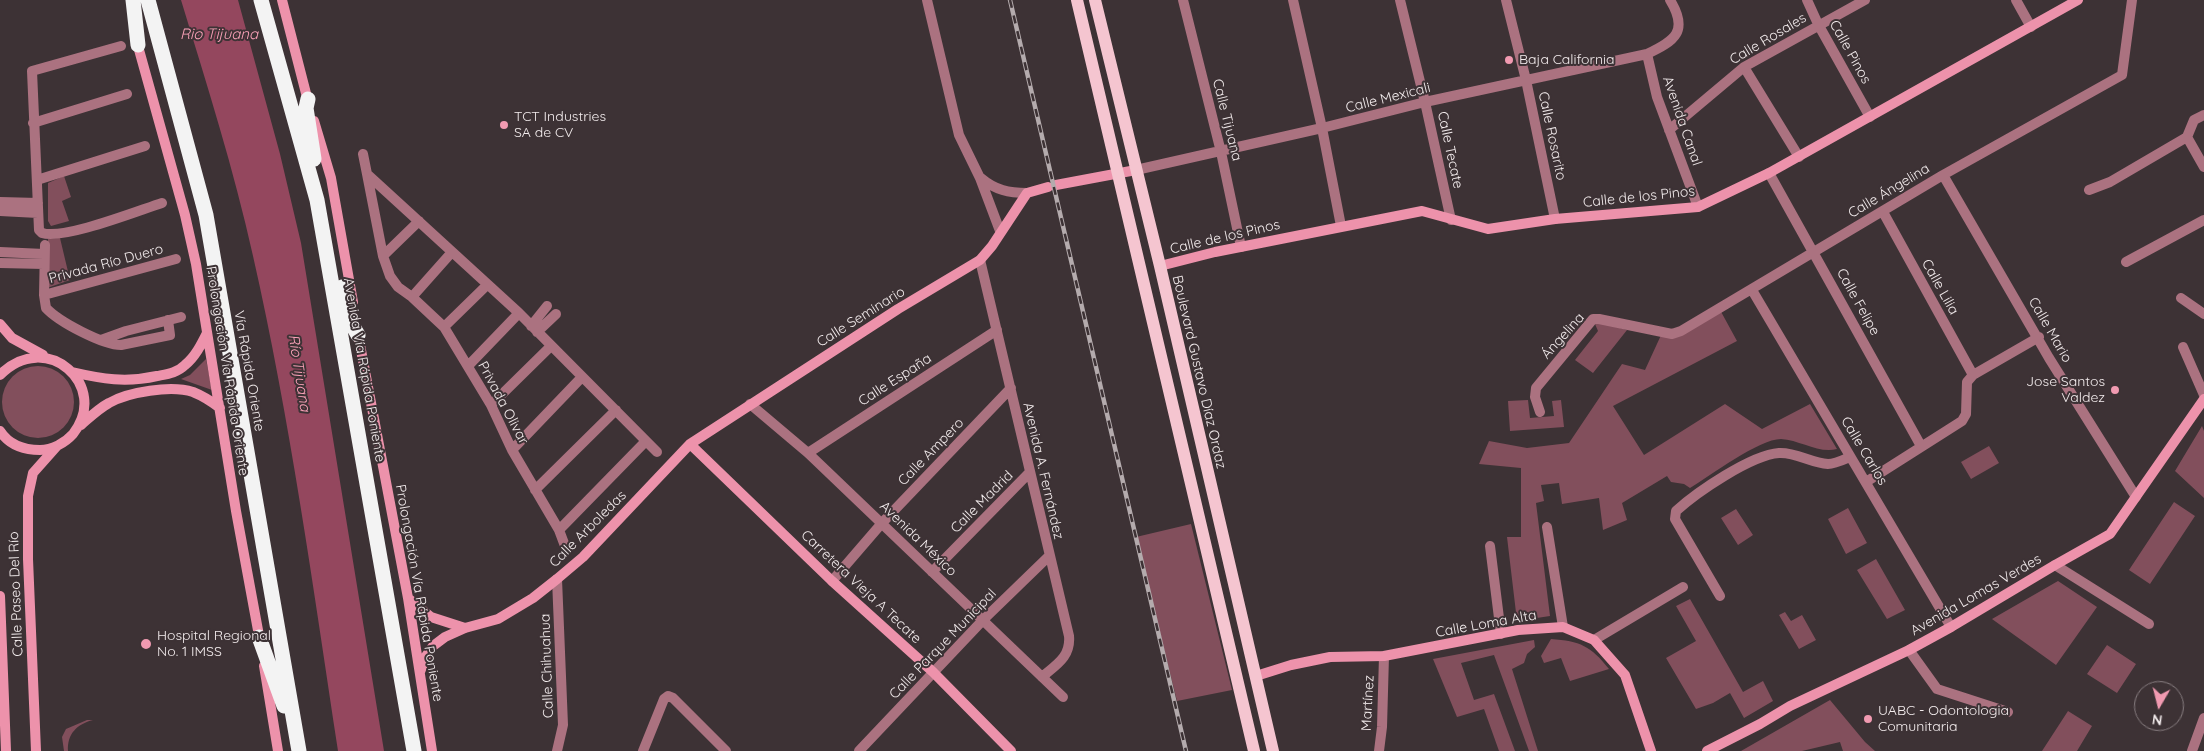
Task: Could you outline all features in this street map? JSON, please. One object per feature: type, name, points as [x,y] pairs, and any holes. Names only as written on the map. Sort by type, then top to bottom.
[{"type":"highway","points":[[133,0],[138,45]]},
{"type":"highway","name":"Vía Rápida Oriente","points":[[148,0],[206,215],[298,748]]},
{"type":"highway","name":"Avenida Vía Rápida Poniente","points":[[261,0],[317,200],[414,751]]},
{"type":"highway","points":[[308,99],[306,108],[318,185],[317,200]]},
{"type":"highway","points":[[325,240],[332,251],[351,323],[358,335]]},
{"type":"highway","points":[[260,636],[298,748]]},
{"type":"main road","points":[[1077,0],[1254,751]]},
{"type":"main road","name":"Boulevard Gustavo Díaz Ordaz","points":[[1095,0],[1160,266],[1273,751]]},
{"type":"main road","points":[[1204,536],[1221,532]]},
{"type":"street","name":"Prolongación Vía Rápida Oriente","points":[[125,0],[185,215],[196,264],[278,751]]},
{"type":"street","name":"Prolongación Vía Rápida Poniente","points":[[282,0],[331,178],[358,335],[408,598],[432,751]]},
{"type":"street","points":[[927,0],[959,135],[980,178],[1000,231]]},
{"type":"street","name":"Calle Tijuana","points":[[1183,0],[1221,152],[1241,247]]},
{"type":"street","points":[[1293,0],[1322,128],[1340,226]]},
{"type":"street","name":"Calle Tecate","points":[[1400,0],[1451,220]]},
{"type":"street","name":"Calle Rosarito","points":[[1506,0],[1526,80],[1555,219]]},
{"type":"street","points":[[1647,54],[1668,44],[1678,32],[1679,14],[1670,0]]},
{"type":"street","name":"Calle Pinos","points":[[1807,0],[1818,24],[1870,117]]},
{"type":"street","name":"Calle Rosales","points":[[1669,130],[1744,67],[1818,24],[1865,0]]},
{"type":"street","points":[[2016,0],[2031,27]]},
{"type":"street","name":"Calle de los Pinos","points":[[1160,266],[1340,226],[1422,211],[1488,229],[1555,219],[1698,207],[1770,173],[2078,0]]},
{"type":"street","name":"Calle Ángelina","points":[[1672,334],[1752,290],[1943,175],[2122,75],[2132,0]]},
{"type":"street","points":[[121,46],[32,71],[33,123],[40,230],[47,235],[78,229],[162,203]]},
{"type":"street","name":"Calle Mexicali","points":[[1136,170],[1221,152],[1425,102],[1647,54]]},
{"type":"street","name":"Avenida Canal","points":[[1647,54],[1657,97],[1698,207]]},
{"type":"street","points":[[1744,67],[1799,157]]},
{"type":"street","points":[[33,123],[127,94]]},
{"type":"street","points":[[2089,190],[2110,182],[2187,137],[2194,120],[2204,115]]},
{"type":"street","points":[[2187,137],[2204,167]]},
{"type":"street","points":[[37,180],[145,146]]},
{"type":"street","name":"Privada Olivar","points":[[363,154],[383,256],[390,276],[398,287],[412,297],[444,327],[491,405],[512,450],[559,530],[565,546]]},
{"type":"street","points":[[980,178],[989,186],[1001,190],[1027,193],[1052,186],[1136,170]]},
{"type":"street","name":"Calle Felipe","points":[[1770,173],[1921,446]]},
{"type":"street","points":[[367,174],[518,313],[656,452]]},
{"type":"street","name":"Calle Mario","points":[[1943,175],[2136,497]]},
{"type":"street","name":"Calle Seminario","points":[[690,444],[898,308],[980,260],[992,246],[1000,231],[1027,193]]},
{"type":"street","points":[[0,202],[38,208]]},
{"type":"street","points":[[0,210],[38,208]]},
{"type":"street","name":"Calle Lilia","points":[[1882,212],[1973,375]]},
{"type":"street","points":[[2126,262],[2204,220]]},
{"type":"street","points":[[383,256],[419,221]]},
{"type":"street","points":[[0,252],[44,254]]},
{"type":"street","points":[[412,297],[452,252]]},
{"type":"street","points":[[0,263],[44,254]]},
{"type":"street","points":[[44,254],[44,295],[46,308],[51,313],[101,340],[114,345],[121,345],[170,335],[168,320]]},
{"type":"street","name":"Privada Río Duero","points":[[44,295],[176,259]]},
{"type":"street","name":"Avenida A. Fernández","points":[[980,260],[1070,647],[1066,655],[1042,677]]},
{"type":"street","points":[[444,327],[487,285]]},
{"type":"street","name":"Calle Carlos","points":[[1752,290],[1951,627]]},
{"type":"street","points":[[2181,298],[2204,314]]},
{"type":"street","points":[[468,366],[518,313]]},
{"type":"street","points":[[534,329],[548,314]]},
{"type":"street","points":[[101,340],[114,334],[181,317]]},
{"type":"street","name":"Ángelina","points":[[1540,412],[1535,397],[1536,388],[1593,320],[1599,319],[1672,334]]},
{"type":"street","points":[[0,324],[12,338],[61,363],[72,372],[79,382],[84,405],[83,416],[78,427]]},
{"type":"street","name":"Calle España","points":[[808,454],[997,330]]},
{"type":"street","points":[[72,372],[111,381],[128,381],[176,372],[199,350],[207,333]]},
{"type":"street","points":[[1866,482],[1962,421],[1966,414],[1967,382],[1973,375],[2039,338]]},
{"type":"street","points":[[491,405],[551,346]]},
{"type":"street","points":[[2183,347],[2204,397]]},
{"type":"street","points":[[0,375],[9,366],[21,360],[34,357],[48,358]]},
{"type":"street","points":[[512,450],[582,377]]},
{"type":"street","name":"Calle Ampero","points":[[832,581],[882,524],[1011,388]]},
{"type":"street","name":"Calle Paseo Del Río","points":[[36,751],[28,550],[28,496],[33,473],[57,446],[69,438],[78,427],[109,403],[124,396],[177,389],[206,398],[220,408]]},
{"type":"street","name":"Avenida Lomas Verdes","points":[[1706,751],[1760,724],[1790,706],[1909,650],[2110,534],[2204,397]]},
{"type":"street","name":"Avenida México","points":[[750,404],[808,454],[1063,697]]},
{"type":"street","points":[[535,490],[616,410]]},
{"type":"street","points":[[0,431],[14,445],[28,450],[43,450],[57,446]]},
{"type":"street","points":[[559,530],[645,442]]},
{"type":"street","name":"Calle Arboledas","points":[[420,672],[426,656],[433,646],[445,637],[465,628],[498,618],[533,598],[557,580],[583,557],[690,444]]},
{"type":"street","name":"Carretera Vieja A Tecate","points":[[690,444],[832,581],[933,672],[1010,751]]},
{"type":"street","points":[[1720,596],[1676,522],[1676,511],[1694,494],[1766,456],[1789,453],[1828,464],[1850,457]]},
{"type":"street","name":"Calle Madrid","points":[[932,572],[1030,472]]},
{"type":"street","points":[[1547,527],[1564,628]]},
{"type":"street","points":[[1490,546],[1501,634]]},
{"type":"street","name":"Calle Parque Municipal","points":[[859,751],[983,620],[1048,557]]},
{"type":"street","points":[[2055,565],[2149,624]]},
{"type":"street","name":"Calle Chihuahua","points":[[557,580],[563,725],[557,751]]},
{"type":"street","points":[[1594,640],[1683,586]]},
{"type":"street","name":"Calle Paseo Del Río","points":[[0,596],[6,751]]},
{"type":"street","points":[[408,598],[431,617],[465,628]]},
{"type":"street","name":"Calle Loma Alta","points":[[1256,676],[1291,665],[1330,657],[1384,656],[1518,630],[1564,628],[1594,640],[1625,675],[1651,751]]},
{"type":"street","points":[[1909,650],[1936,689],[2008,712]]},
{"type":"street","name":"Martínez","points":[[1379,751],[1382,726],[1384,656]]},
{"type":"street","points":[[646,749],[664,700],[668,696],[673,698],[726,751]]},
{"type":"street","points":[[2192,751],[2204,718]]},
{"type":"street","points":[[272,751],[275,738]]},
{"type":"shaded area","points":[[64,176],[71,197],[62,201],[69,221],[51,226],[48,221],[48,183]]},
{"type":"shaded area","points":[[60,238],[70,280],[47,288],[48,239]]},
{"type":"shaded area","points":[[1719,308],[1737,341],[1613,406],[1644,455],[1725,404],[1762,429],[1810,404],[1837,449],[1823,450],[1781,439],[1760,445],[1748,451],[1690,488],[1684,484],[1671,482],[1667,476],[1622,503],[1627,520],[1603,530],[1599,498],[1562,504],[1559,483],[1541,485],[1544,501],[1536,503],[1550,616],[1517,621],[1507,537],[1521,537],[1521,468],[1479,464],[1489,441],[1527,448],[1569,443],[1622,364],[1645,370],[1662,333],[1670,333]]},
{"type":"shaded area","points":[[1599,322],[1627,330],[1593,373],[1575,360],[1598,331],[1595,324]]},
{"type":"shaded area","points":[[206,359],[212,390],[181,379],[190,375]]},
{"type":"shaded area","points":[[38,366],[58,372],[68,382],[74,402],[68,422],[58,432],[38,438],[18,432],[8,422],[2,402],[8,382],[18,372]]},
{"type":"shaded area","points":[[1528,400],[1530,418],[1554,416],[1552,401],[1561,400],[1564,427],[1510,431],[1508,401]]},
{"type":"shaded area","points":[[2202,426],[2204,431],[2204,498],[2175,471]]},
{"type":"shaded area","points":[[1989,446],[1999,463],[1971,479],[1961,462]]},
{"type":"shaded area","points":[[2174,502],[2195,516],[2150,584],[2129,570]]},
{"type":"shaded area","points":[[1848,508],[1867,543],[1846,554],[1828,519]]},
{"type":"shaded area","points":[[1736,509],[1753,535],[1738,545],[1721,518]]},
{"type":"shaded area","points":[[1191,524],[1232,690],[1177,701],[1136,537]]},
{"type":"shaded area","points":[[1876,559],[1905,610],[1887,619],[1857,570]]},
{"type":"shaded area","points":[[2058,581],[2097,607],[2056,665],[1992,619]]},
{"type":"shaded area","points":[[1690,599],[1743,692],[1763,681],[1773,701],[1744,718],[1730,693],[1713,703],[1696,709],[1666,658],[1696,641],[1676,606]]},
{"type":"shaded area","points":[[1785,612],[1791,621],[1802,615],[1816,640],[1799,649],[1779,615]]},
{"type":"shaded area","points":[[1551,639],[1570,641],[1584,646],[1596,655],[1609,669],[1570,681],[1561,658],[1544,663],[1541,656]]},
{"type":"shaded area","points":[[1534,640],[1535,647],[1527,654],[1524,663],[1512,669],[1538,751],[1529,751],[1494,655],[1461,663],[1474,700],[1494,694],[1515,751],[1499,751],[1484,709],[1457,717],[1433,659]]},
{"type":"shaded area","points":[[2107,645],[2136,664],[2117,693],[2087,674]]},
{"type":"shaded area","points":[[1830,700],[1865,742],[1875,751],[1843,751],[1840,742],[1802,751],[1741,751]]},
{"type":"shaded area","points":[[2068,711],[2092,726],[2077,751],[2042,751]]},
{"type":"shaded area","points":[[87,720],[93,720],[82,724],[74,731],[69,740],[68,751],[64,751],[62,737],[66,729]]},
{"type":"water","name":"Rio Tijuana","points":[[181,0],[238,0],[280,154],[301,243],[384,751],[338,751],[290,441],[266,317],[253,256],[220,128]]},
{"type":"railway","points":[[1010,0],[1186,751]]},
{"type":"place","name":"Baja California","points":[[1509,60]]},
{"type":"place","name":"TCT Industries SA de CV","points":[[504,125]]},
{"type":"place","name":"Jose Santos Valdez","points":[[2115,390]]},
{"type":"place","name":"Hospital Regional No. 1 IMSS","points":[[146,644]]},
{"type":"place","name":"UABC - Odontologia Comunitaria","points":[[1868,719]]},
{"type":"water label","name":"Río Tijuana","points":[[299,373]]}]
